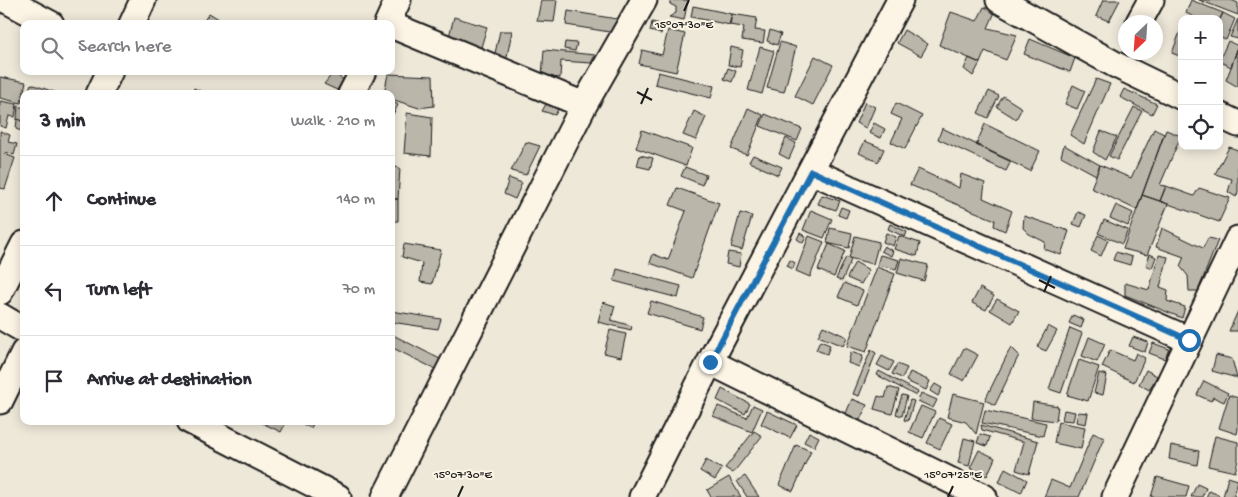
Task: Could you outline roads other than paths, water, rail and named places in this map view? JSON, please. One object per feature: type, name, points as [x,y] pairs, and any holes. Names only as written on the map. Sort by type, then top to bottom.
[{"type":"street","points":[[6,0],[44,20]]},
{"type":"street","points":[[134,20],[143,0]]},
{"type":"street","points":[[389,20],[398,0]]},
{"type":"street","points":[[385,497],[584,105],[644,0]]},
{"type":"street","points":[[642,497],[710,362],[900,0]]},
{"type":"street","points":[[999,0],[1118,56]]},
{"type":"street","points":[[1143,15],[1151,0]]},
{"type":"street","points":[[395,28],[584,105]]},
{"type":"street","points":[[1126,60],[1178,94]]},
{"type":"street","points":[[101,90],[108,75]]},
{"type":"street","points":[[353,90],[361,75]]},
{"type":"street","points":[[1223,117],[1238,124]]},
{"type":"street","points":[[811,171],[1189,340]]},
{"type":"street","points":[[1115,497],[1238,239]]},
{"type":"street","points":[[0,292],[20,252]]},
{"type":"street","points":[[0,316],[20,328]]},
{"type":"street","points":[[0,401],[20,360]]},
{"type":"street","points":[[710,362],[984,497]]},
{"type":"street","points":[[198,425],[338,497]]}]
